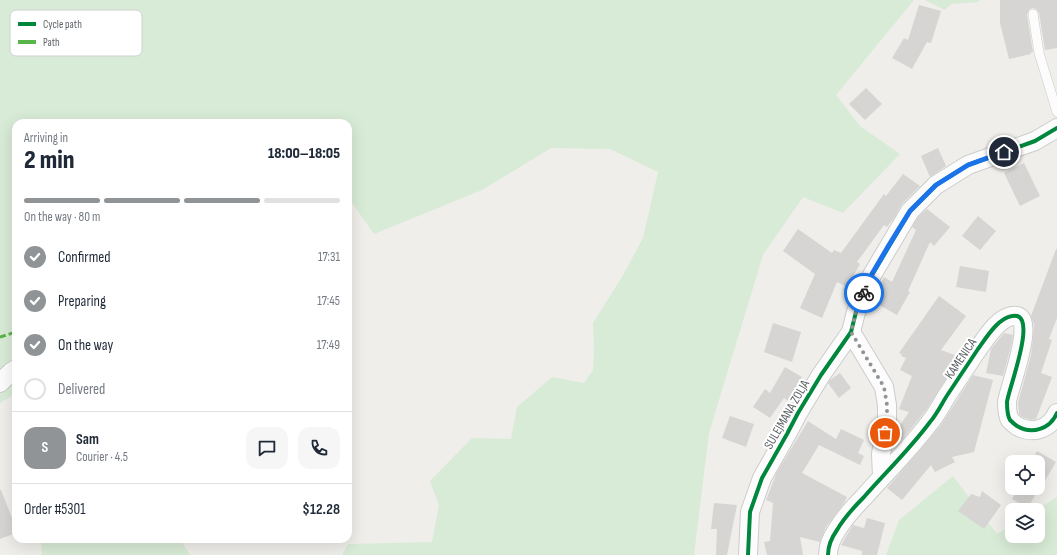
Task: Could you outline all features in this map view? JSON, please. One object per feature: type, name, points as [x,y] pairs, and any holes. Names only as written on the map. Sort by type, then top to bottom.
[{"type":"street","name":"SULEJMANA ZOLJA","points":[[748,555],[750,512],[762,478],[821,375],[851,332],[856,312],[872,274],[910,211],[936,185],[968,165],[1035,141],[1057,128]]},
{"type":"street","name":"KAMENICA","points":[[828,555],[831,539],[837,529],[931,421],[991,330],[1009,316],[1016,315],[1021,317],[1023,324],[1022,345],[1007,401],[1009,419],[1021,428],[1028,430],[1039,430],[1050,423],[1057,413]]},
{"type":"street","points":[[851,332],[884,387],[887,405],[887,420],[881,454],[882,476]]},
{"type":"street","points":[[0,383],[12,371]]},
{"type":"lane","points":[[1034,14],[1039,53],[1057,112]]},
{"type":"green space","points":[[0,0],[914,0],[836,95],[860,126],[900,154],[843,213],[803,197],[763,255],[709,433],[694,555],[342,555],[348,544],[432,542],[439,505],[430,481],[472,438],[511,439],[517,407],[552,377],[584,383],[593,370],[593,323],[622,277],[643,238],[658,172],[610,149],[551,148],[482,190],[374,234],[352,203],[352,119],[12,119],[12,396],[0,403]]},
{"type":"green space","points":[[925,0],[980,0],[978,2],[951,4],[945,10]]},
{"type":"green space","points":[[953,476],[997,534],[1005,529],[1005,543],[1045,543],[1045,504],[1057,497],[1057,555],[886,555],[899,520]]},
{"type":"green space","points":[[41,543],[182,543],[190,555],[42,555]]},
{"type":"building","points":[[1000,0],[1057,0],[1057,48],[1045,50],[1039,13],[1036,9],[1032,8],[1029,10],[1027,15],[1033,52],[1030,53],[1031,54],[1009,59],[1000,23]]},
{"type":"building","points":[[919,5],[941,11],[931,43],[927,42],[912,69],[892,58],[904,38],[908,40]]},
{"type":"building","points":[[866,88],[882,104],[865,120],[849,104]]},
{"type":"building","points":[[938,148],[946,166],[930,177],[921,156]]},
{"type":"building","points":[[1024,163],[1040,196],[1020,206],[1004,173]]},
{"type":"building","points":[[903,174],[920,186],[902,204],[887,227],[884,225],[857,262],[860,264],[847,287],[837,282],[822,318],[800,308],[815,274],[783,251],[798,229],[832,253],[834,250],[841,253],[884,194],[886,196]]},
{"type":"building","points":[[927,209],[950,227],[934,246],[930,242],[908,291],[910,292],[897,315],[872,301],[884,277],[892,282],[916,230],[912,227],[918,217]]},
{"type":"building","points":[[978,216],[996,231],[980,250],[962,236]]},
{"type":"building","points":[[1056,249],[1057,318],[1049,339],[1052,340],[1041,373],[1052,377],[1036,419],[1030,420],[1019,414],[1018,403],[1031,355],[1034,325],[1031,316]]},
{"type":"building","points":[[960,266],[989,271],[986,292],[956,287]]},
{"type":"building","points":[[939,296],[966,316],[941,350],[960,357],[926,410],[902,440],[895,435],[896,431],[909,412],[899,409],[912,376],[900,370],[906,358],[901,356],[902,354],[899,353]]},
{"type":"building","points":[[773,323],[801,332],[792,362],[764,352]]},
{"type":"building","points":[[1004,333],[1013,335],[1003,376],[986,373],[991,349]]},
{"type":"building","points":[[785,367],[802,377],[788,401],[784,398],[770,418],[753,407],[765,389],[770,393]]},
{"type":"building","points":[[840,373],[851,388],[839,398],[828,383]]},
{"type":"building","points":[[973,375],[993,380],[974,452],[952,457],[955,462],[935,472],[931,465],[902,500],[887,488],[941,425]]},
{"type":"building","points":[[730,416],[754,424],[746,447],[722,438]]},
{"type":"building","points":[[808,421],[836,439],[841,429],[864,440],[858,453],[864,456],[860,465],[819,445],[802,473],[847,497],[826,527],[820,542],[800,537],[803,555],[767,555],[764,542],[770,541],[773,503],[766,500],[777,472]]},
{"type":"building","points":[[1037,451],[1044,455],[1035,455]]},
{"type":"building","points":[[1045,456],[1056,462],[1045,481]]},
{"type":"building","points":[[1,490],[12,518],[12,534],[0,539]]},
{"type":"building","points":[[982,491],[1001,505],[984,529],[958,511],[971,494],[980,497]]},
{"type":"building","points":[[1014,495],[1035,495],[1031,503],[1019,503],[1012,499]]},
{"type":"building","points":[[714,503],[737,505],[727,555],[716,555],[717,529],[711,529]]},
{"type":"building","points":[[867,518],[885,523],[877,555],[862,555],[862,551],[841,545],[853,525],[864,528]]},
{"type":"marked path","points":[[0,337],[12,333]]},
{"type":"cycle path","points":[[748,555],[750,512],[762,478],[821,375],[851,332],[856,312],[872,275],[910,211],[936,185],[968,165],[1035,141],[1057,128]]},
{"type":"cycle path","points":[[828,555],[832,539],[843,521],[906,451],[935,416],[978,349],[997,324],[1002,320],[1012,316],[1020,317],[1023,325],[1023,337],[1020,352],[1007,402],[1010,420],[1023,429],[1034,430],[1045,427],[1054,419],[1057,413]]},
{"type":"way so far","points":[[864,293],[856,312],[851,332],[884,387],[887,405],[885,433]]},
{"type":"route","points":[[864,293],[872,274],[910,211],[936,185],[968,165],[1004,152]]}]
